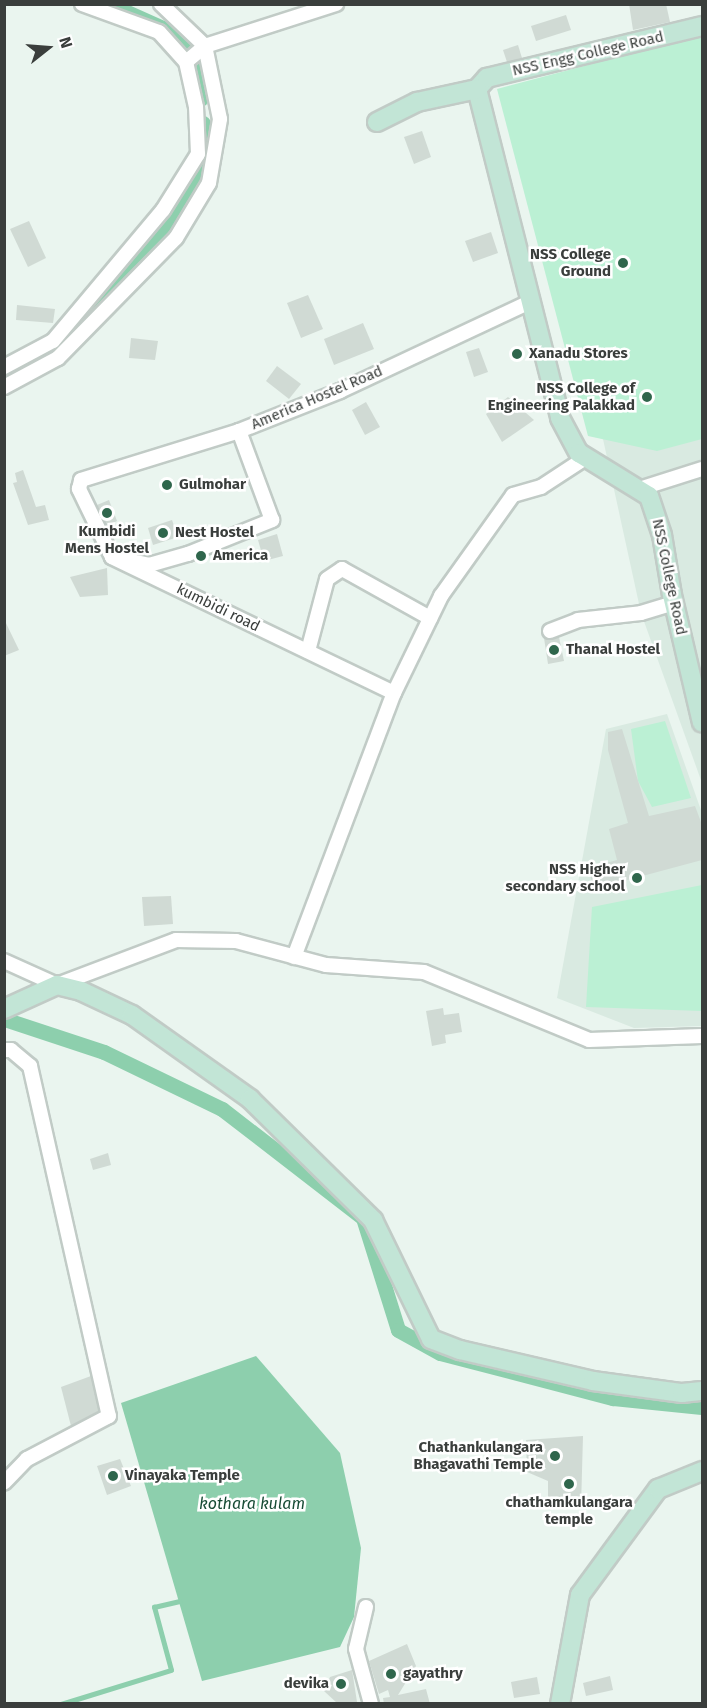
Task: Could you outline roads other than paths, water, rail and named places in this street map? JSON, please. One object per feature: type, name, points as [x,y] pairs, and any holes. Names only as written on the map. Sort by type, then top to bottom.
[{"type":"main road","name":"NSS Engg College Road","points":[[377,122],[417,102],[477,89],[487,78],[702,26]]},
{"type":"main road","name":"NSS College Road","points":[[477,89],[560,418],[579,453],[649,496],[662,535],[670,583],[702,723]]},
{"type":"main road","points":[[4,1009],[57,985],[132,1015],[250,1099],[373,1220],[431,1339],[460,1350],[593,1381],[682,1393],[702,1391]]},
{"type":"main road","points":[[560,1704],[580,1594],[658,1489],[702,1471]]},
{"type":"street","points":[[4,367],[53,341],[164,210],[198,154],[196,107],[186,62],[159,32],[82,4]]},
{"type":"street","points":[[4,387],[58,358],[176,238],[209,183],[220,119],[205,46],[161,4]]},
{"type":"street","points":[[186,62],[205,46],[336,4]]},
{"type":"street","name":"America Hostel Road","points":[[112,557],[149,565],[188,554],[272,520],[239,431],[340,391],[530,302]]},
{"type":"street","points":[[112,557],[79,489],[81,480],[239,431]]},
{"type":"street","points":[[294,957],[394,693],[441,596],[513,495],[541,487],[587,457]]},
{"type":"street","points":[[639,489],[702,469]]},
{"type":"street","name":"kumbidi road","points":[[112,557],[394,693]]},
{"type":"street","points":[[308,651],[327,579],[342,569],[430,618]]},
{"type":"street","points":[[550,631],[578,620],[641,613],[671,604],[670,583]]},
{"type":"street","points":[[4,961],[57,985],[176,940],[236,941],[326,965],[424,972],[589,1040],[702,1036]]},
{"type":"street","points":[[4,1050],[11,1050],[30,1066],[109,1416],[27,1459],[4,1483]]},
{"type":"street","points":[[366,1607],[356,1649],[371,1704]]},
{"type":"water","name":"kothara kulam","points":[[256,1356],[340,1453],[361,1548],[354,1617],[340,1647],[202,1681],[121,1403]]},
{"type":"waterway","points":[[109,4],[163,28],[182,43],[193,56],[200,99]]},
{"type":"waterway","points":[[4,377],[58,348],[174,215],[206,166],[203,123]]},
{"type":"waterway","points":[[4,1019],[104,1052],[222,1109],[363,1218],[398,1330],[440,1353],[613,1398],[702,1407]]},
{"type":"waterway","points":[[61,1704],[171,1670],[154,1607],[179,1601]]},
{"type":"place","name":"NSS College Ground","points":[[623,263]]},
{"type":"place","name":"Xanadu Stores","points":[[517,354]]},
{"type":"place","name":"NSS College of Engineering Palakkad","points":[[647,397]]},
{"type":"place","name":"Gulmohar","points":[[167,485]]},
{"type":"place","name":"Kumbidi Mens Hostel","points":[[107,513]]},
{"type":"place","name":"Nest Hostel","points":[[163,533]]},
{"type":"place","name":"America","points":[[201,556]]},
{"type":"place","name":"Thanal Hostel","points":[[554,650]]},
{"type":"place","name":"NSS Higher secondary school","points":[[637,878]]},
{"type":"place","name":"Chathankulangara Bhagavathi Temple","points":[[555,1456]]},
{"type":"place","name":"Vinayaka Temple","points":[[113,1476]]},
{"type":"place","name":"chathamkulangara temple","points":[[569,1484]]},
{"type":"place","name":"gayathry","points":[[391,1674]]},
{"type":"place","name":"devika","points":[[341,1684]]}]
